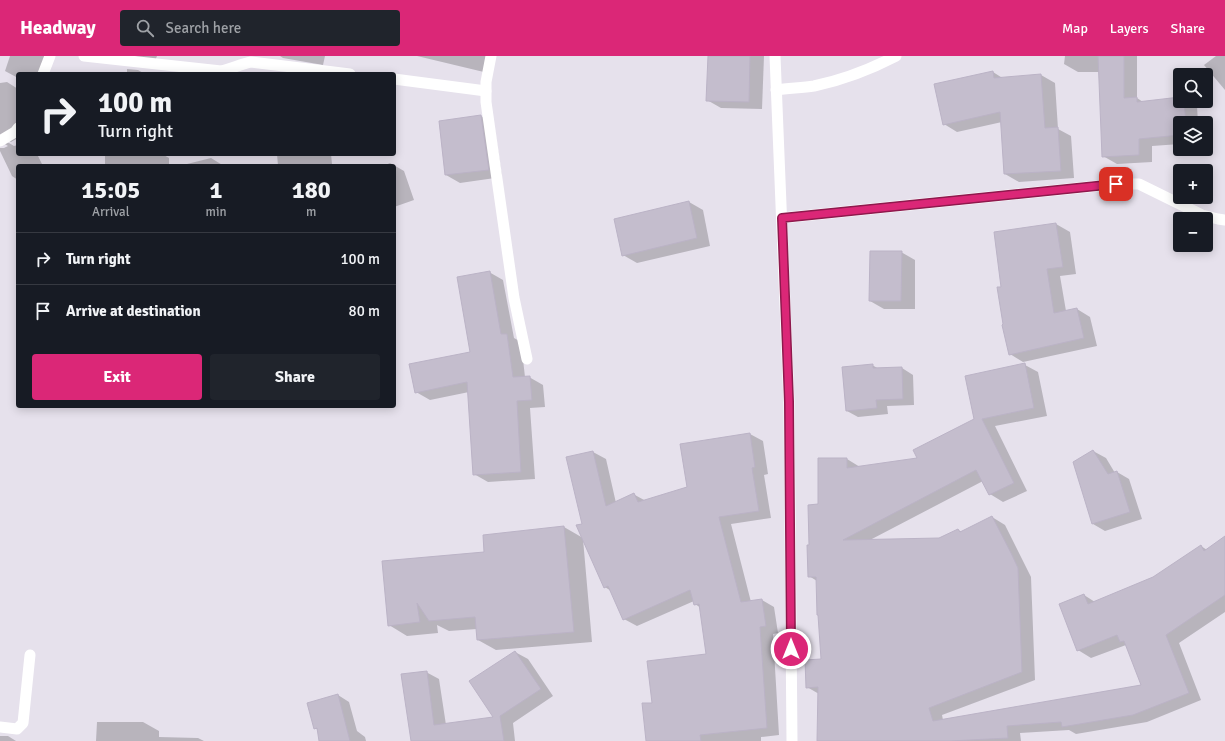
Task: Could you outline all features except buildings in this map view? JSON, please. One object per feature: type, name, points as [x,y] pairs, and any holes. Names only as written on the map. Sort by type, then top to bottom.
[{"type":"street","points":[[43,72],[50,56]]},
{"type":"street","points":[[84,56],[221,71],[243,63],[252,62],[334,72]]},
{"type":"street","points":[[491,56],[486,82],[486,102],[513,291],[527,359]]},
{"type":"street","points":[[775,56],[789,402],[792,741]]},
{"type":"street","points":[[776,90],[813,86],[852,75],[883,63],[896,56]]},
{"type":"street","points":[[396,79],[486,91]]},
{"type":"street","points":[[0,141],[16,131]]},
{"type":"street","points":[[782,218],[1116,184],[1139,184],[1202,215],[1225,220]]},
{"type":"street","points":[[0,727],[17,729],[23,723],[30,655]]},
{"type":"route","points":[[791,649],[789,402],[782,218],[1116,184]]}]
